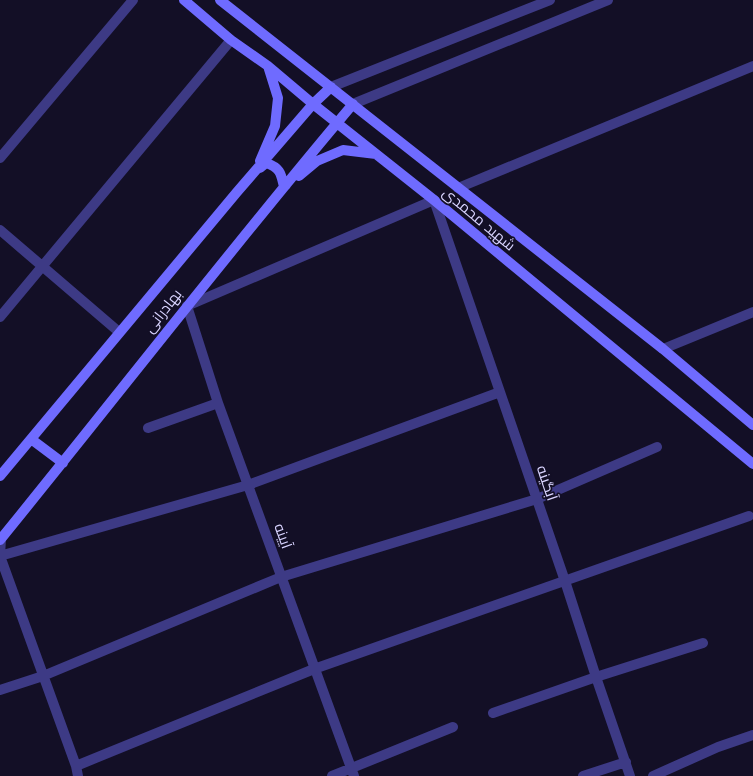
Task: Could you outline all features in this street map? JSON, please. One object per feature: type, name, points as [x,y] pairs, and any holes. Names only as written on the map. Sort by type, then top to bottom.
[{"type":"street","points":[[0,158],[134,0]]},
{"type":"street","name":"شهید محمدی","points":[[184,0],[231,40],[268,66],[313,104],[434,200],[753,464]]},
{"type":"street","name":"شهید محمدی","points":[[220,0],[664,349],[753,425]]},
{"type":"street","points":[[331,87],[550,0]]},
{"type":"street","points":[[353,104],[608,0]]},
{"type":"street","points":[[0,317],[231,40]]},
{"type":"street","points":[[256,170],[275,126],[278,98],[268,66]]},
{"type":"street","points":[[458,188],[753,66]]},
{"type":"street","name":"بهادرانی","points":[[0,476],[256,170],[313,104],[331,87]]},
{"type":"street","name":"بهادرانی","points":[[0,540],[187,306],[353,104]]},
{"type":"street","points":[[256,170],[266,163],[274,166],[280,172],[284,187],[317,161],[343,150],[376,154]]},
{"type":"street","points":[[187,306],[434,200]]},
{"type":"street","name":"آبگینه","points":[[434,200],[565,580],[630,776]]},
{"type":"street","points":[[0,230],[120,332]]},
{"type":"street","name":"آیینه","points":[[187,306],[218,403],[314,669],[353,772]]},
{"type":"street","points":[[664,349],[753,312]]},
{"type":"street","points":[[0,556],[248,485],[500,392]]},
{"type":"street","points":[[148,428],[218,403]]},
{"type":"street","points":[[31,439],[63,463]]},
{"type":"street","points":[[0,690],[43,676],[281,577],[537,499],[657,447]]},
{"type":"street","points":[[0,540],[0,556],[77,771],[314,669],[749,516]]},
{"type":"street","points":[[493,713],[596,677],[703,643]]},
{"type":"street","points":[[332,776],[353,772],[453,727]]},
{"type":"street","points":[[653,776],[718,747],[753,735]]},
{"type":"street","points":[[583,776],[626,762]]}]
